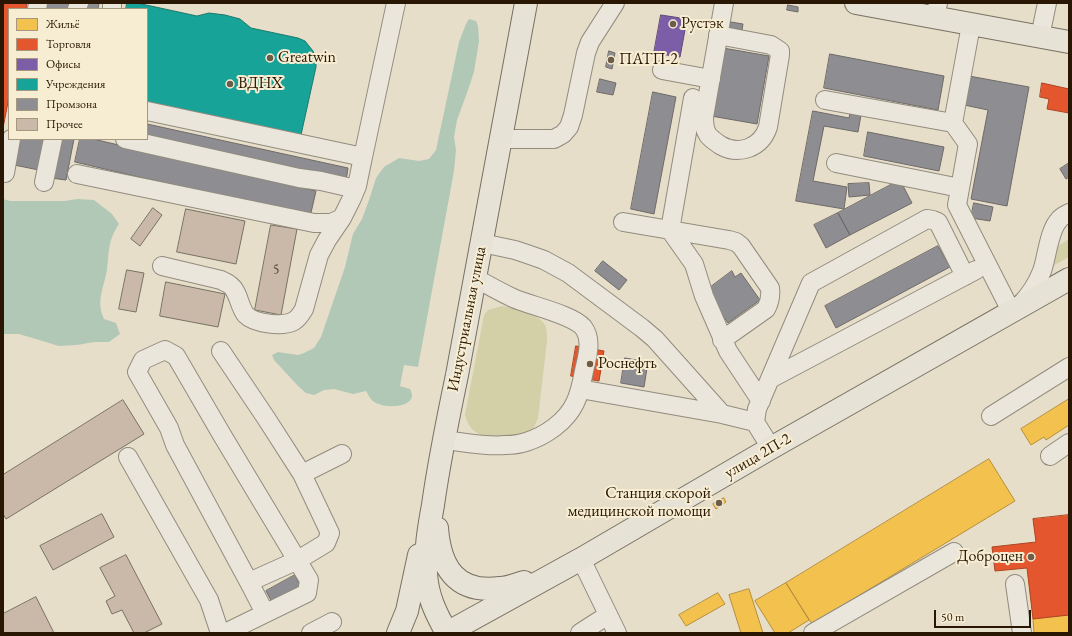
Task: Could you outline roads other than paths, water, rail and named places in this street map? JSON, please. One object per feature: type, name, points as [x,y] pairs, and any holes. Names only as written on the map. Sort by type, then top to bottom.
[{"type":"main road","name":"Индустриальная улица","points":[[447,633],[432,603],[428,588],[426,572],[428,533],[439,464],[502,139],[526,3]]},
{"type":"main road","points":[[856,3],[937,11],[971,25],[1069,42]]},
{"type":"main road","name":"улица 2П-2","points":[[447,633],[581,559],[771,448],[1064,282]]},
{"type":"main road","points":[[439,464],[438,541],[442,557],[447,568],[457,579],[467,585],[483,589],[501,588],[549,576]]},
{"type":"main road","points":[[398,633],[406,611],[439,464]]},
{"type":"lane","points":[[162,266],[222,280],[230,285],[245,314],[251,319],[286,324],[299,317],[304,309],[320,254],[327,240],[342,218],[356,189],[396,3]]},
{"type":"lane","points":[[502,139],[554,139],[563,134],[569,126],[573,115],[586,53],[590,42],[615,3]]},
{"type":"lane","points":[[718,35],[771,45],[780,51],[768,127],[765,135],[754,146],[745,149],[735,150],[724,147],[714,141],[704,126],[704,117],[718,35],[724,3]]},
{"type":"lane","points":[[1040,37],[1047,3]]},
{"type":"lane","points":[[953,123],[971,25]]},
{"type":"lane","points":[[662,70],[711,79]]},
{"type":"lane","points":[[693,98],[670,230],[694,264],[704,296],[722,340],[761,400]]},
{"type":"lane","points":[[825,100],[953,123],[968,144],[954,192],[966,224],[987,264],[1015,309],[1030,295],[1035,287],[1042,269],[1053,228],[1058,221],[1069,213]]},
{"type":"lane","points":[[148,111],[363,157]]},
{"type":"lane","points":[[44,182],[53,140]]},
{"type":"lane","points":[[129,140],[299,178],[321,181],[356,189]]},
{"type":"lane","points":[[5,173],[8,144]]},
{"type":"lane","points":[[836,163],[954,192]]},
{"type":"lane","points":[[77,174],[314,223],[331,223],[342,218]]},
{"type":"lane","points":[[771,448],[755,422],[757,409],[811,283],[927,220],[938,222],[965,276]]},
{"type":"lane","points":[[623,222],[729,240],[736,242],[741,246],[770,288],[770,303],[766,309],[722,340]]},
{"type":"lane","points":[[945,236],[966,224]]},
{"type":"lane","points":[[482,243],[527,254],[544,260],[568,273],[655,339],[722,414]]},
{"type":"lane","points":[[770,379],[987,264]]},
{"type":"lane","points":[[1042,269],[1042,274],[1045,280],[1053,285],[1064,282]]},
{"type":"lane","points":[[444,440],[504,446],[525,443],[541,436],[564,419],[575,405],[580,389],[589,344],[587,335],[582,327],[571,318],[513,298],[475,278]]},
{"type":"lane","points":[[225,633],[308,593],[309,580],[176,356],[165,350],[143,360],[137,372],[169,428],[175,445],[265,613]]},
{"type":"lane","points":[[221,351],[302,474],[330,534],[326,543],[298,560],[249,582]]},
{"type":"lane","points":[[991,416],[1069,367]]},
{"type":"lane","points":[[580,389],[722,414],[755,422]]},
{"type":"lane","points":[[1050,456],[1069,444]]},
{"type":"lane","points":[[302,474],[342,454]]},
{"type":"lane","points":[[128,457],[209,600],[220,633]]},
{"type":"lane","points":[[813,633],[954,552]]},
{"type":"lane","points":[[581,559],[617,633]]},
{"type":"lane","points":[[1015,584],[1022,633]]},
{"type":"lane","points":[[580,633],[608,615]]},
{"type":"lane","points":[[311,633],[332,622]]},
{"type":"place","name":"Рустэк","points":[[673,24]]},
{"type":"place","name":"Greatwin","points":[[270,58]]},
{"type":"place","name":"ПАТП-2","points":[[611,60]]},
{"type":"place","name":"ВДНХ","points":[[230,84]]},
{"type":"place","name":"Роснефть","points":[[590,364]]},
{"type":"place","name":"Станция скорой медицинской помощи","points":[[719,503]]},
{"type":"place","name":"Доброцен","points":[[1031,557]]}]
